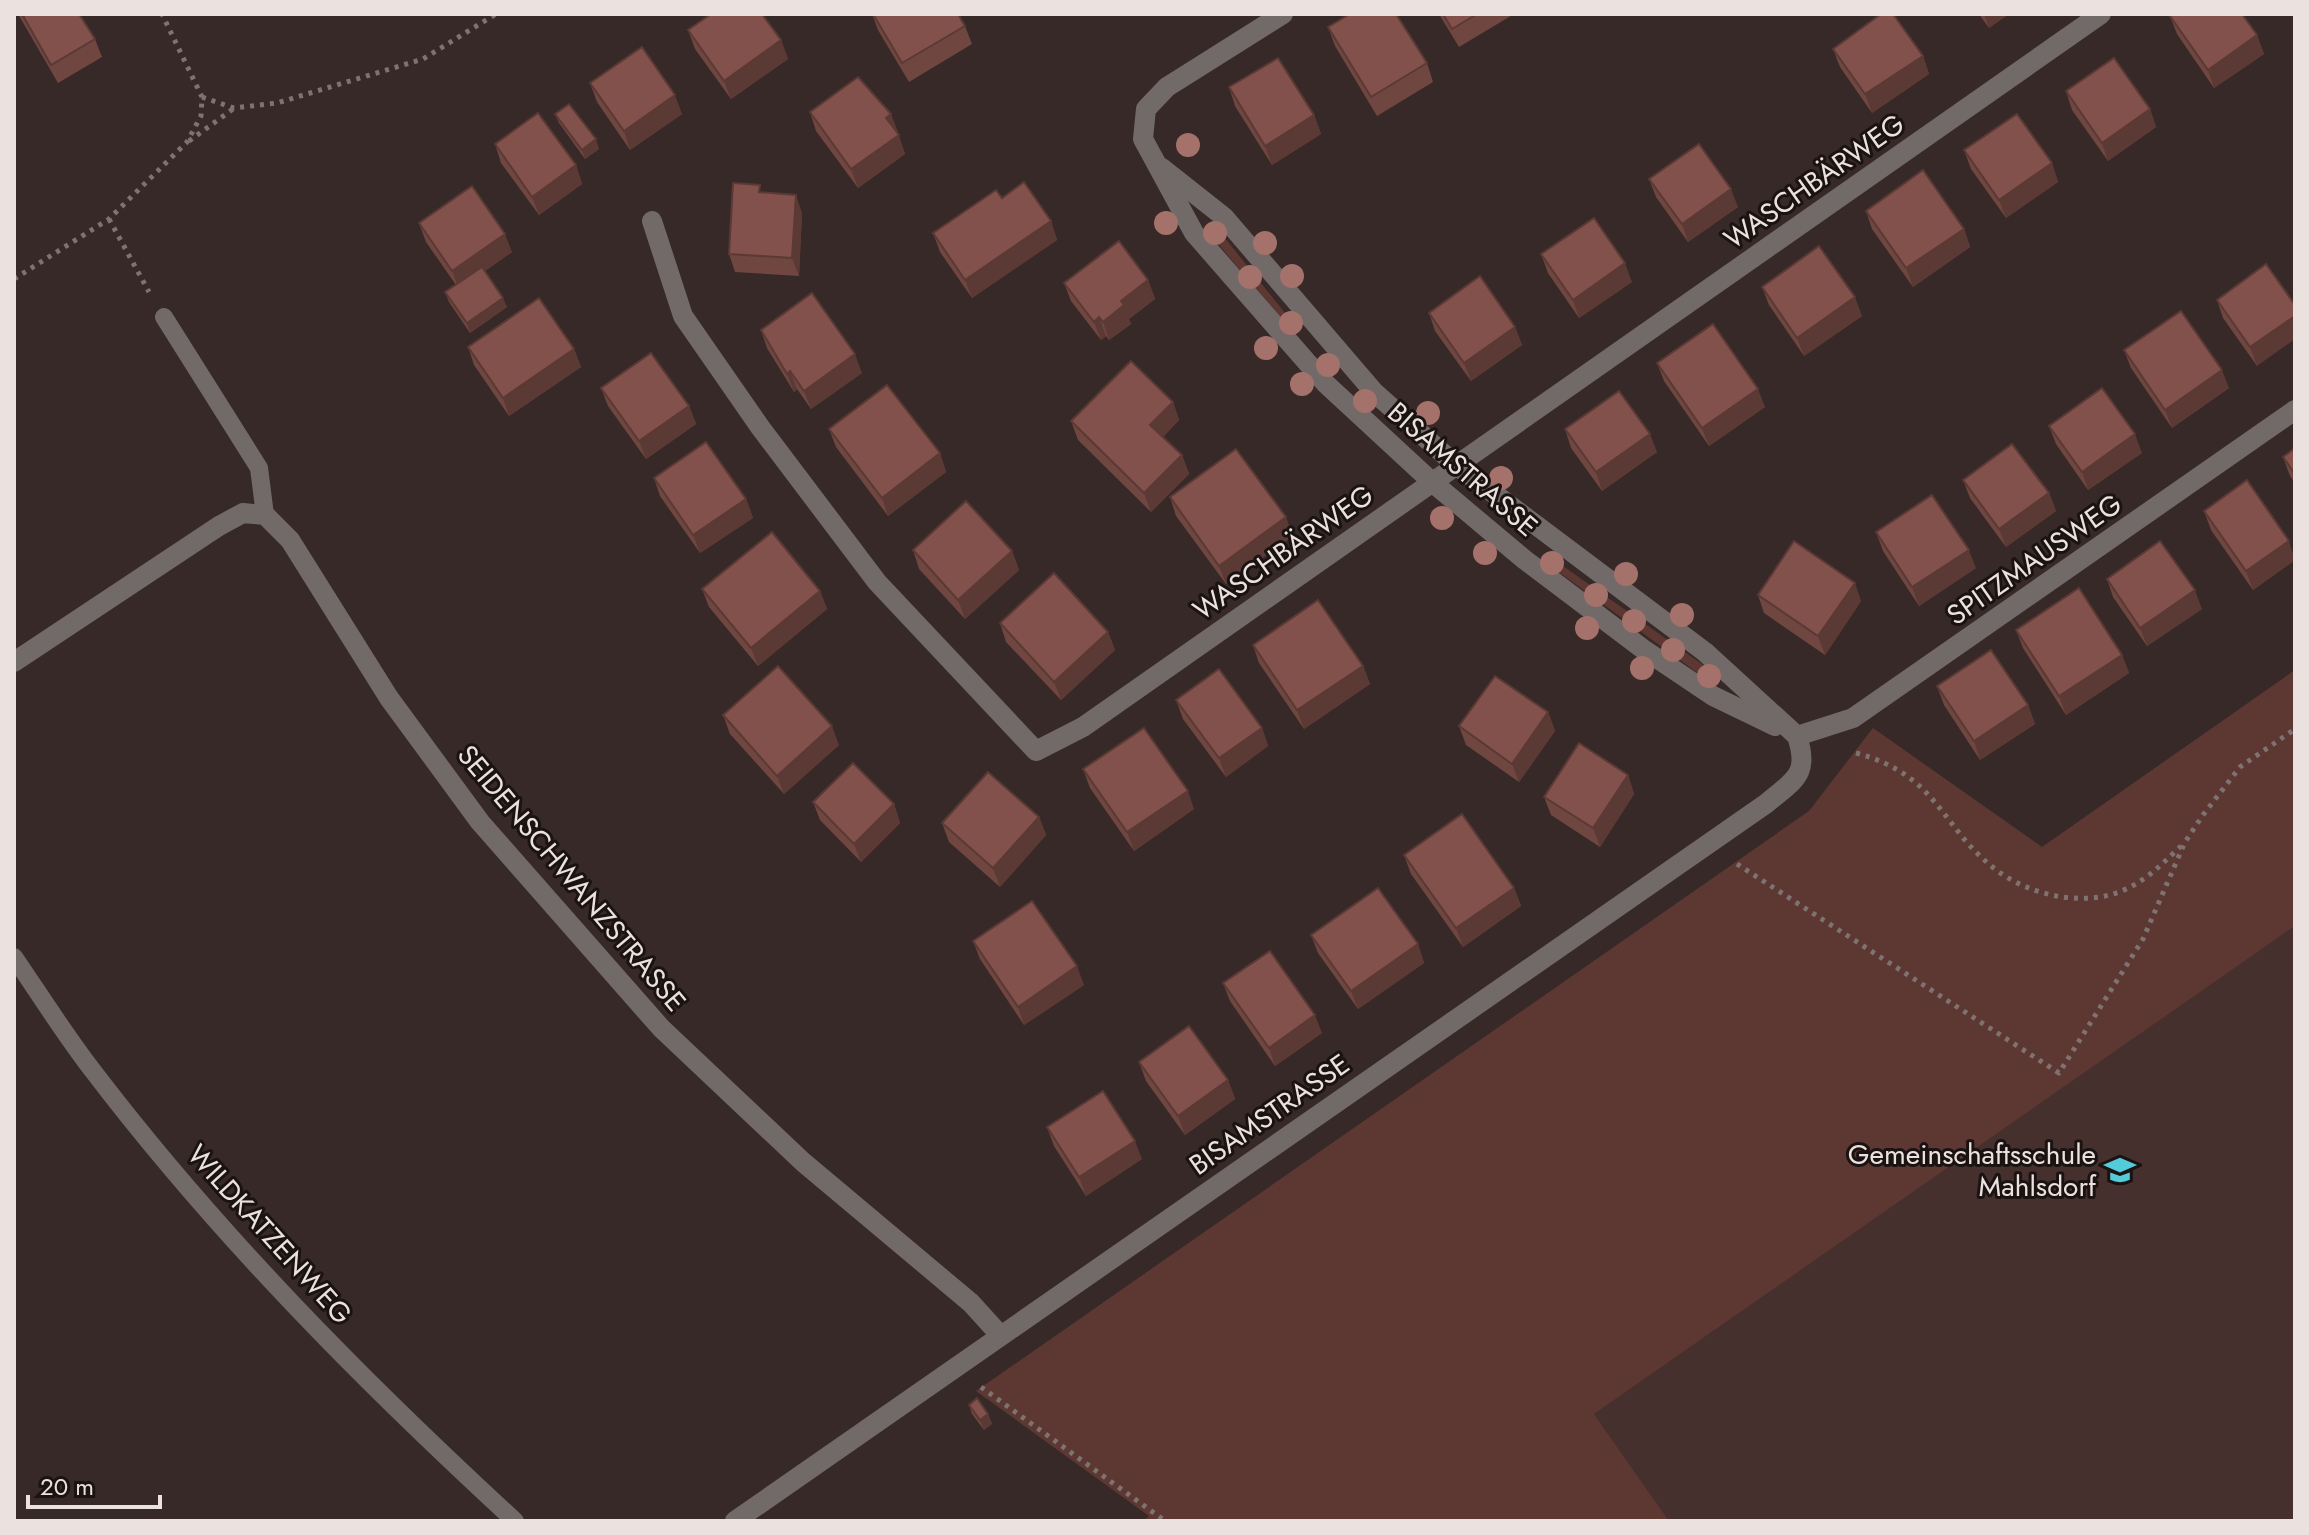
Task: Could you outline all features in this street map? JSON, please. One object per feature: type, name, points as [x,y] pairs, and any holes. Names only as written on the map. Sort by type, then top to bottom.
[{"type":"street","name":"BISAMSTRASSE","points":[[1283,14],[1167,87],[1146,109],[1143,139],[1162,168],[1194,233],[1326,384],[1432,482],[1525,560],[1643,649],[1713,696],[1797,736]]},
{"type":"street","name":"WASCHBÄRWEG","points":[[652,221],[683,316],[760,427],[877,582],[1036,751],[1083,727],[2101,14]]},
{"type":"street","name":"BISAMSTRASSE","points":[[735,1521],[1799,776],[1804,755],[1797,736],[1705,652],[1456,465],[1374,392],[1224,217],[1162,168]]},
{"type":"street","name":"SPITZMAUSWEG","points":[[1797,736],[1853,718],[2295,410]]},
{"type":"street","points":[[14,662],[219,526],[243,513],[265,515]]},
{"type":"street","name":"SEIDENSCHWANZSTRASSE","points":[[265,515],[290,540],[389,698],[480,822],[661,1028],[803,1162],[971,1303],[1000,1335]]},
{"type":"lane","points":[[164,317],[259,468],[265,515]]},
{"type":"lane","name":"WILDKATZENWEG","points":[[14,957],[92,1071],[225,1232],[385,1401],[515,1521]]},
{"type":"path","points":[[162,14],[202,97],[201,116],[187,142]]},
{"type":"path","points":[[202,97],[234,108],[277,103],[423,59],[496,14]]},
{"type":"path","points":[[14,279],[109,219],[187,142],[234,108]]},
{"type":"path","points":[[109,219],[164,317]]},
{"type":"path","points":[[1850,751],[1877,759],[1908,774],[2000,872],[2040,892],[2082,899],[2125,890],[2151,874],[2185,842],[2240,767],[2295,729]]},
{"type":"path","points":[[1706,843],[2059,1073],[2143,939],[2185,842]]},
{"type":"path","points":[[955,1368],[1165,1521]]},
{"type":"shaded area","points":[[1209,225],[1216,227],[1298,329],[1289,328],[1209,233]]},
{"type":"shaded area","points":[[1546,554],[1716,674],[1719,682],[1710,682],[1545,562]]},
{"type":"shaded area","points":[[2295,670],[2295,926],[1594,1414],[1669,1521],[1143,1521],[1149,1516],[976,1391],[1809,811],[1873,728],[2042,847]]},
{"type":"shaded area","name":"Gemeinschaftsschule Mahlsdorf","points":[[2295,926],[2295,1521],[1669,1521],[1594,1414]]},
{"type":"building","points":[[22,14],[79,14],[95,39],[51,65]]},
{"type":"building","points":[[711,14],[762,14],[781,40],[724,81],[688,30]]},
{"type":"building","points":[[873,14],[958,14],[965,26],[902,63]]},
{"type":"building","points":[[1350,14],[1396,14],[1427,63],[1371,97],[1328,27]]},
{"type":"building","points":[[1443,14],[1477,14],[1452,29]]},
{"type":"building","points":[[1881,14],[1893,14],[1923,56],[1865,94],[1833,49]]},
{"type":"building","points":[[2242,14],[2257,35],[2208,70],[2170,16]]},
{"type":"building","points":[[642,47],[675,95],[624,131],[590,83]]},
{"type":"building","points":[[1278,58],[1314,115],[1265,146],[1229,87]]},
{"type":"building","points":[[2114,58],[2150,109],[2102,143],[2066,91]]},
{"type":"building","points":[[858,77],[891,114],[886,118],[899,135],[851,169],[810,112]]},
{"type":"building","points":[[569,104],[596,139],[582,150],[555,114]]},
{"type":"building","points":[[538,113],[576,165],[532,197],[495,144]]},
{"type":"building","points":[[2017,114],[2052,163],[1999,200],[1964,150]]},
{"type":"building","points":[[1699,144],[1731,189],[1682,224],[1649,179]]},
{"type":"building","points":[[1923,170],[1964,229],[1906,268],[1866,211]]},
{"type":"building","points":[[1024,182],[1051,221],[965,280],[933,233],[996,190],[1002,198]]},
{"type":"building","points":[[733,183],[760,185],[759,192],[796,195],[792,258],[729,254]]},
{"type":"building","points":[[472,186],[505,234],[452,271],[419,223]]},
{"type":"building","points":[[1594,218],[1625,263],[1573,300],[1541,254]]},
{"type":"building","points":[[1119,241],[1148,280],[1121,301],[1124,305],[1103,322],[1099,317],[1094,322],[1064,283]]},
{"type":"building","points":[[1819,246],[1855,297],[1797,338],[1762,287]]},
{"type":"building","points":[[2266,264],[2295,305],[2295,316],[2250,347],[2217,300]]},
{"type":"building","points":[[482,267],[503,298],[467,323],[445,292]]},
{"type":"building","points":[[1480,276],[1515,327],[1464,363],[1429,313]]},
{"type":"building","points":[[812,293],[855,354],[804,391],[790,371],[787,374],[761,330]]},
{"type":"building","points":[[539,298],[574,349],[503,398],[468,347]]},
{"type":"building","points":[[2181,311],[2222,370],[2165,410],[2124,350]]},
{"type":"building","points":[[1713,324],[1758,389],[1702,428],[1657,363]]},
{"type":"building","points":[[651,353],[689,406],[639,441],[601,388]]},
{"type":"building","points":[[1131,361],[1173,402],[1150,425],[1182,455],[1144,493],[1071,421]]},
{"type":"building","points":[[887,385],[940,453],[882,498],[829,429]]},
{"type":"building","points":[[2102,388],[2135,434],[2082,472],[2049,426]]},
{"type":"building","points":[[1619,391],[1650,434],[1596,472],[1565,429]]},
{"type":"building","points":[[706,442],[746,499],[693,535],[654,478]]},
{"type":"building","points":[[2012,444],[2049,493],[1999,529],[1963,480]]},
{"type":"building","points":[[2295,448],[2295,474],[2283,457]]},
{"type":"building","points":[[1236,449],[1286,517],[1219,566],[1170,497]]},
{"type":"building","points":[[2247,480],[2289,541],[2246,571],[2204,511]]},
{"type":"building","points":[[1932,495],[1969,550],[1912,587],[1876,532]]},
{"type":"building","points":[[966,501],[1012,551],[958,600],[913,550]]},
{"type":"building","points":[[772,532],[820,591],[751,648],[702,589]]},
{"type":"building","points":[[1794,541],[1855,583],[1818,636],[1758,595]]},
{"type":"building","points":[[2160,541],[2195,590],[2140,628],[2107,579]]},
{"type":"building","points":[[1054,573],[1108,632],[1054,682],[1000,623]]},
{"type":"building","points":[[2079,588],[2122,655],[2059,696],[2016,630]]},
{"type":"building","points":[[1318,600],[1363,666],[1297,710],[1253,645]]},
{"type":"building","points":[[1991,650],[2028,705],[1974,741],[1937,686]]},
{"type":"building","points":[[778,666],[832,726],[777,776],[723,715]]},
{"type":"building","points":[[1219,669],[1262,728],[1219,758],[1176,700]]},
{"type":"building","points":[[1495,676],[1548,712],[1512,764],[1459,726]]},
{"type":"building","points":[[1144,728],[1188,791],[1127,832],[1083,769]]},
{"type":"building","points":[[1579,743],[1628,775],[1593,828],[1544,797]]},
{"type":"building","points":[[853,763],[894,804],[854,844],[813,802]]},
{"type":"building","points":[[988,772],[1039,817],[993,868],[942,823]]},
{"type":"building","points":[[1462,814],[1514,888],[1456,928],[1404,855]]},
{"type":"building","points":[[1378,888],[1418,944],[1351,991],[1311,935]]},
{"type":"building","points":[[1032,901],[1077,966],[1018,1007],[973,941]]},
{"type":"building","points":[[1270,951],[1315,1015],[1269,1048],[1223,983]]},
{"type":"building","points":[[1189,1026],[1228,1080],[1178,1116],[1139,1062]]},
{"type":"building","points":[[1103,1091],[1135,1141],[1079,1177],[1047,1127]]},
{"type":"building","points":[[977,1398],[988,1414],[980,1420],[969,1405]]},
{"type":"place","name":"Gemeinschaftsschule Mahlsdorf","points":[[2120,1170]]}]
